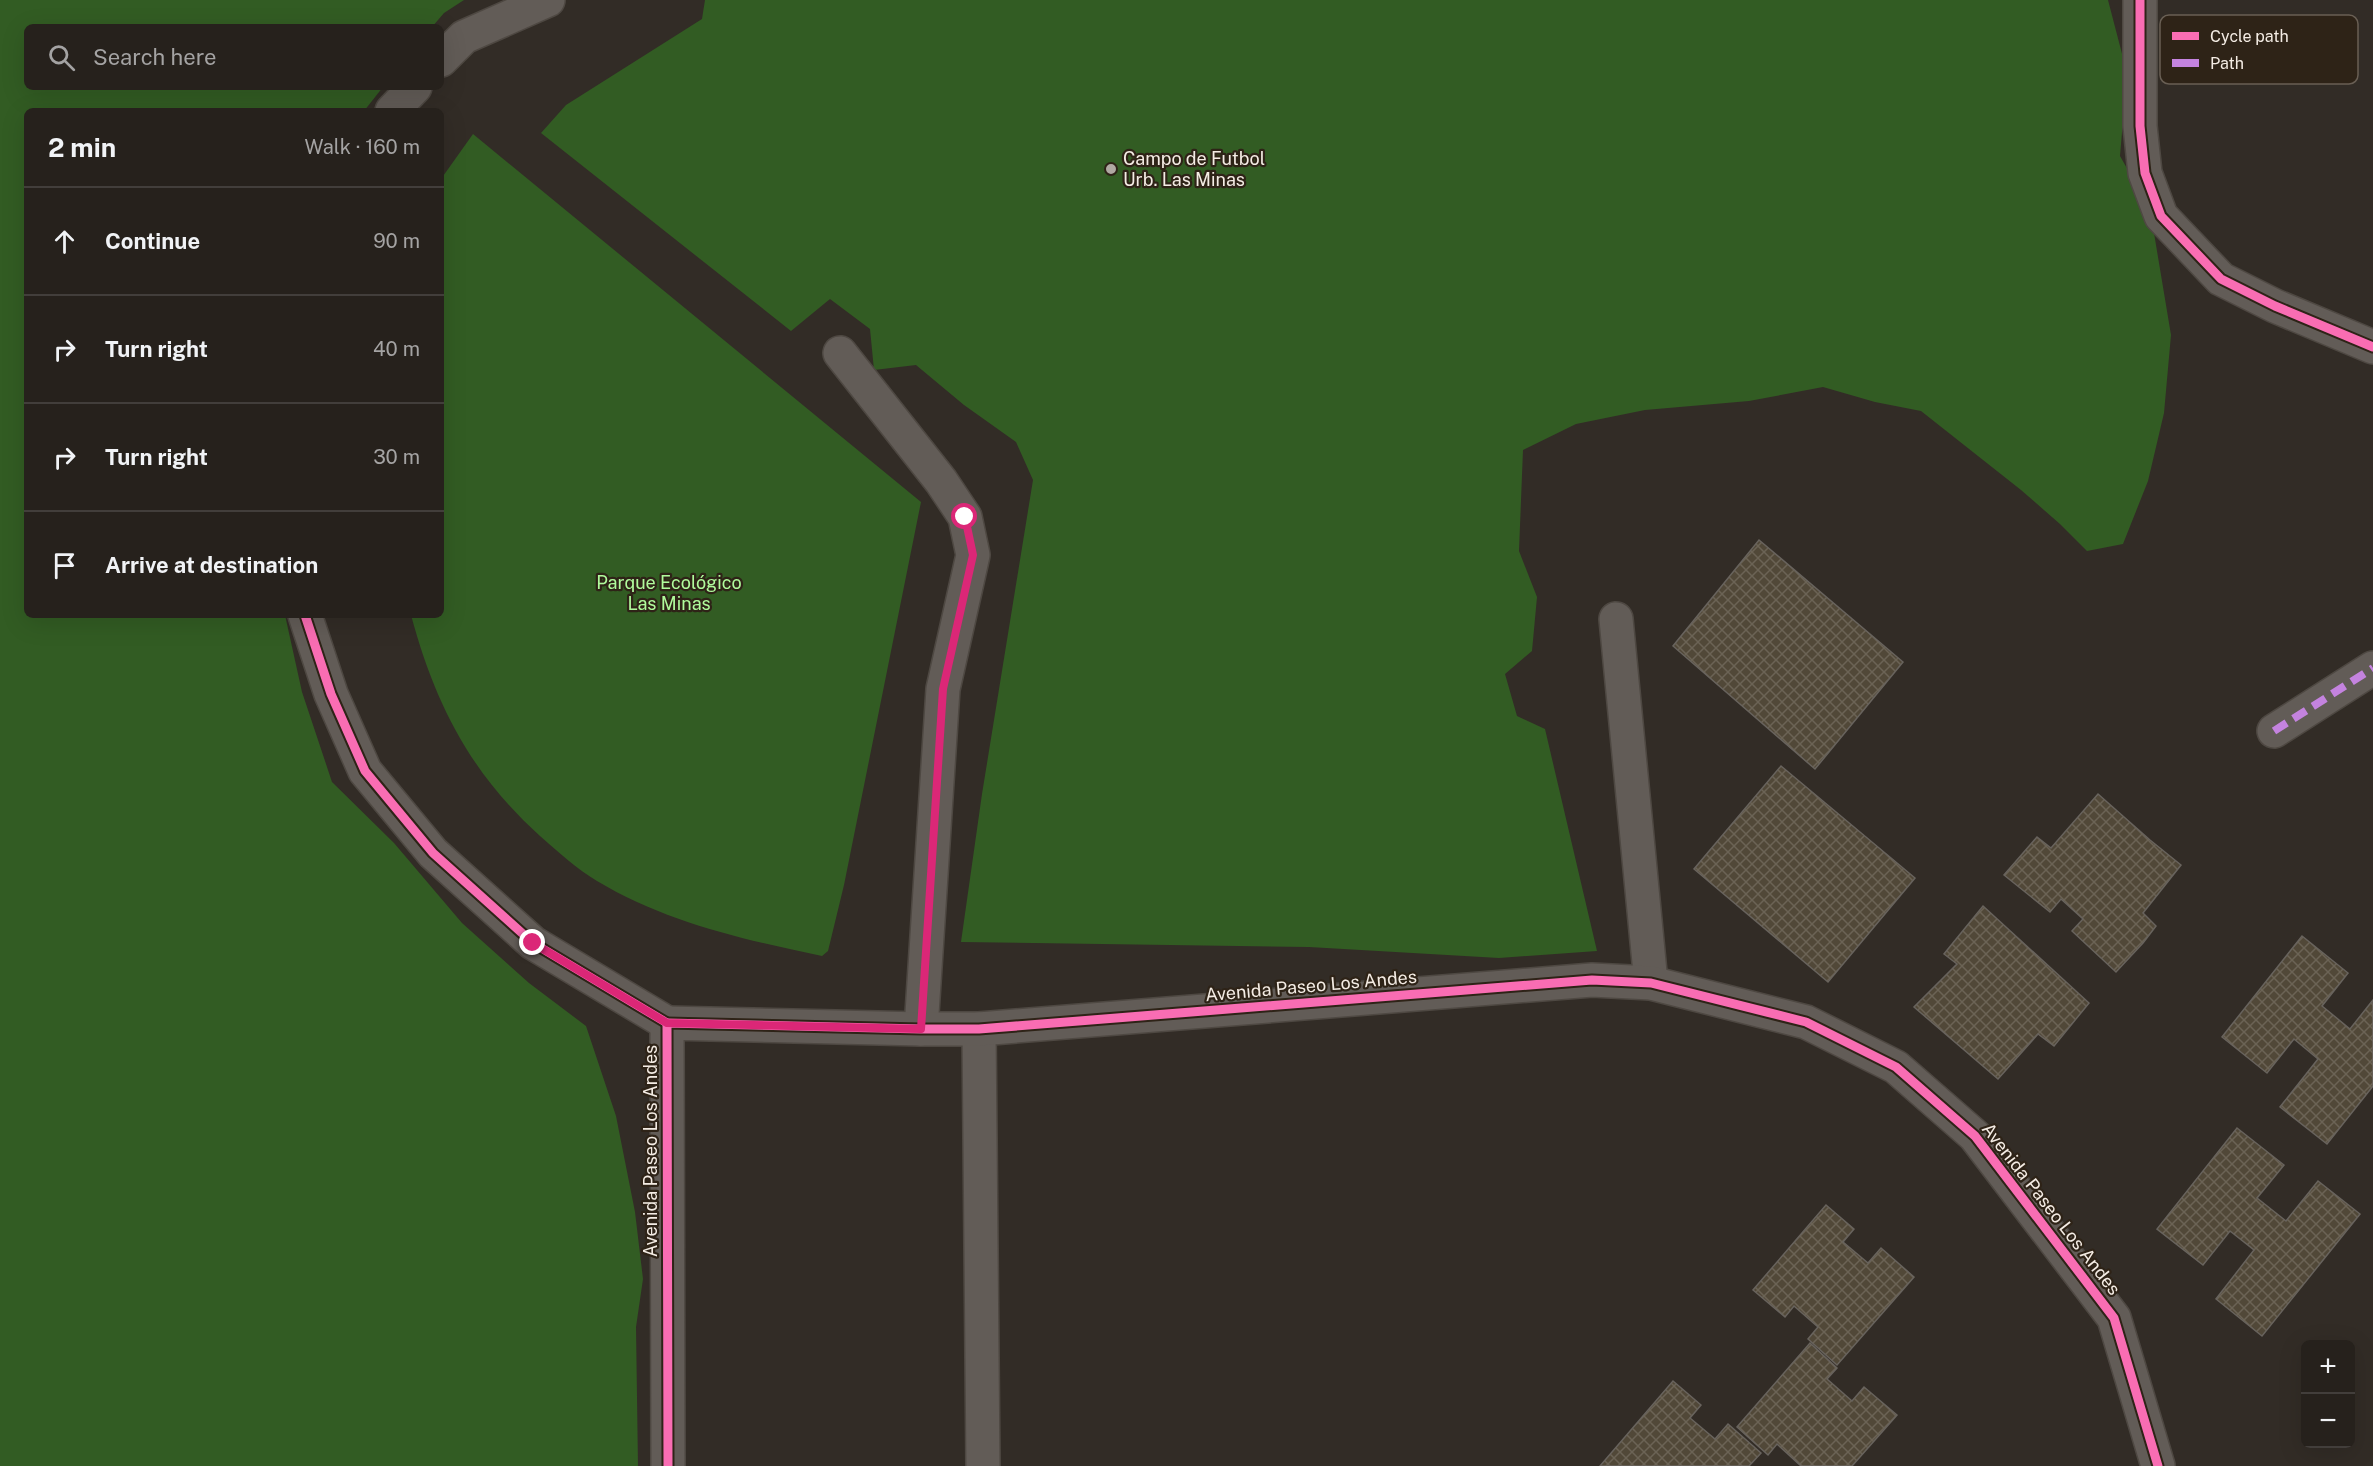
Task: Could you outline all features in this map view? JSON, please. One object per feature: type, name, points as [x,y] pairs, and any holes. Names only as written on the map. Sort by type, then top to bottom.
[{"type":"street","points":[[444,57],[464,37],[548,0]]},
{"type":"street","points":[[2140,0],[2140,126],[2145,172],[2161,216],[2221,279],[2275,306],[2373,347]]},
{"type":"street","points":[[395,108],[412,90]]},
{"type":"street","points":[[840,353],[941,481],[965,517],[973,555],[943,689],[921,1029]]},
{"type":"street","points":[[306,618],[331,694],[365,771],[433,853],[533,943],[667,1023]]},
{"type":"street","points":[[1616,619],[1651,983]]},
{"type":"street","points":[[2274,731],[2373,668]]},
{"type":"street","name":"Avenida Paseo Los Andes","points":[[668,1466],[667,1023],[979,1029],[1592,980],[1651,983],[1806,1022],[1896,1067],[1975,1136],[2114,1318],[2158,1466]]},
{"type":"street","points":[[979,1029],[983,1466]]},
{"type":"green space","points":[[0,0],[464,0],[444,13],[435,24],[24,24],[24,90],[381,90],[366,108],[24,108],[24,618],[286,618],[302,692],[332,782],[394,843],[462,923],[529,983],[586,1026],[616,1116],[635,1212],[643,1279],[636,1327],[638,1466],[0,1466]]},
{"type":"green space","points":[[705,0],[2108,0],[2127,73],[2120,156],[2150,209],[2171,335],[2164,413],[2148,481],[2123,544],[2087,551],[2021,490],[1921,411],[1875,402],[1823,387],[1749,401],[1645,410],[1576,424],[1523,450],[1519,551],[1537,597],[1532,651],[1505,674],[1517,716],[1545,729],[1597,951],[1499,958],[1309,947],[961,942],[982,794],[1033,480],[1016,442],[964,405],[916,365],[874,370],[870,329],[830,299],[791,331],[541,133],[566,105],[702,19]]},
{"type":"green space","name":"Parque Ecológico Las Minas","points":[[473,134],[921,502],[844,885],[828,951],[822,956],[735,936],[678,919],[650,908],[597,881],[540,836],[494,788],[475,762],[444,708],[412,618],[444,618],[444,175]]},
{"type":"building","points":[[1759,540],[1903,662],[1815,769],[1673,646]]},
{"type":"building","points":[[1781,766],[1915,878],[1828,982],[1694,869]]},
{"type":"building","points":[[2098,794],[2181,865],[2143,913],[2156,926],[2116,972],[2072,931],[2083,919],[2061,899],[2050,912],[2004,875],[2037,837],[2051,848]]},
{"type":"building","points":[[1983,906],[2089,1003],[2054,1046],[2038,1034],[1998,1079],[1914,1007],[1957,964],[1944,954]]},
{"type":"building","points":[[2302,936],[2348,973],[2322,1006],[2350,1029],[2373,1000],[2373,1086],[2327,1144],[2280,1107],[2318,1059],[2294,1039],[2267,1073],[2222,1037]]},
{"type":"building","points":[[2237,1128],[2284,1165],[2257,1198],[2286,1221],[2318,1181],[2360,1214],[2262,1336],[2216,1299],[2254,1250],[2230,1231],[2203,1265],[2157,1229]]},
{"type":"building","points":[[1826,1205],[1854,1229],[1843,1242],[1868,1263],[1881,1248],[1914,1277],[1837,1365],[1808,1339],[1818,1327],[1794,1306],[1785,1317],[1753,1290]]},
{"type":"building","points":[[1810,1343],[1837,1368],[1827,1379],[1852,1401],[1864,1387],[1897,1415],[1852,1466],[1801,1466],[1777,1444],[1768,1455],[1737,1427]]},
{"type":"building","points":[[1673,1381],[1701,1405],[1690,1418],[1715,1439],[1728,1424],[1761,1453],[1749,1466],[1600,1466]]},
{"type":"marked path","points":[[2274,731],[2373,668]]},
{"type":"cycle path","points":[[2140,0],[2140,126],[2145,173],[2161,216],[2221,279],[2275,306],[2373,347]]},
{"type":"cycle path","points":[[306,618],[331,694],[365,771],[433,853],[533,943],[667,1023]]},
{"type":"cycle path","points":[[668,1466],[667,1023],[979,1029],[1592,980],[1651,983],[1806,1022],[1896,1067],[1975,1136],[2114,1318],[2158,1466]]},
{"type":"place","name":"Campo de Futbol Urb. Las Minas","points":[[1111,169]]},
{"type":"route","points":[[533,943],[667,1023],[921,1029],[943,689],[973,555],[965,517]]}]
